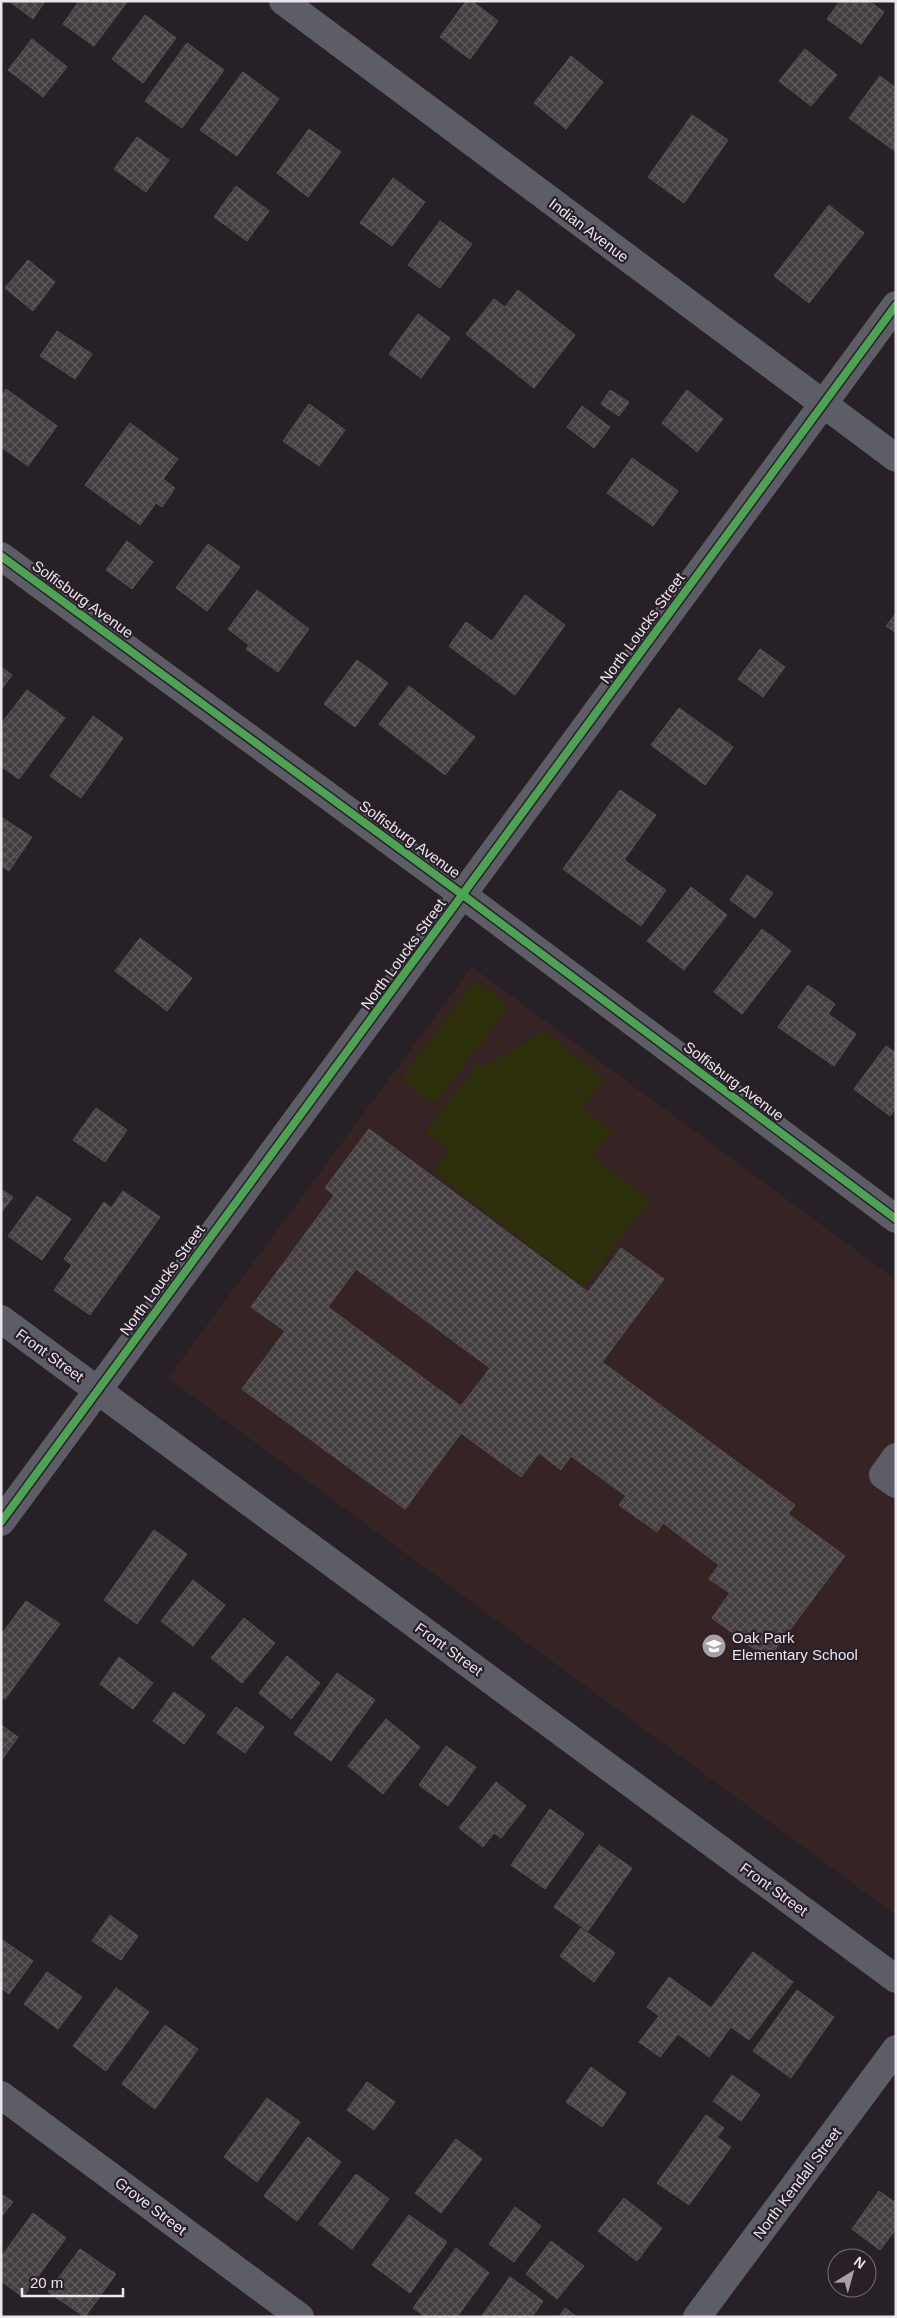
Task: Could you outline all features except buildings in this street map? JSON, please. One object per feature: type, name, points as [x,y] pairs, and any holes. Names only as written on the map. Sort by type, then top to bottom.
[{"type":"street","name":"Indian Avenue","points":[[283,1],[896,458]]},
{"type":"street","name":"North Loucks Street","points":[[1,1522],[896,305]]},
{"type":"street","name":"Solfisburg Avenue","points":[[1,556],[463,895],[896,1219]]},
{"type":"street","name":"Front Street","points":[[1,1319],[896,1979]]},
{"type":"street","points":[[896,1457],[883,1475],[896,1484]]},
{"type":"street","name":"North Kendall Street","points":[[697,2317],[896,2048]]},
{"type":"street","name":"Grove Street","points":[[1,2095],[300,2317]]},
{"type":"shaded area","name":"Oak Park Elementary School","points":[[472,967],[896,1280],[896,1915],[168,1378]]},
{"type":"green space","points":[[477,983],[504,1001],[506,1010],[437,1101],[431,1102],[403,1080],[404,1076],[472,984]]},
{"type":"green space","points":[[544,1032],[605,1079],[582,1108],[612,1131],[592,1156],[650,1200],[584,1287],[434,1172],[450,1150],[426,1132],[479,1062],[483,1067]]},
{"type":"cycle path","points":[[1,1522],[896,305]]},
{"type":"cycle path","points":[[1,556],[463,895],[896,1219]]},
{"type":"place","name":"Oak Park Elementary School","points":[[714,1646]]}]
